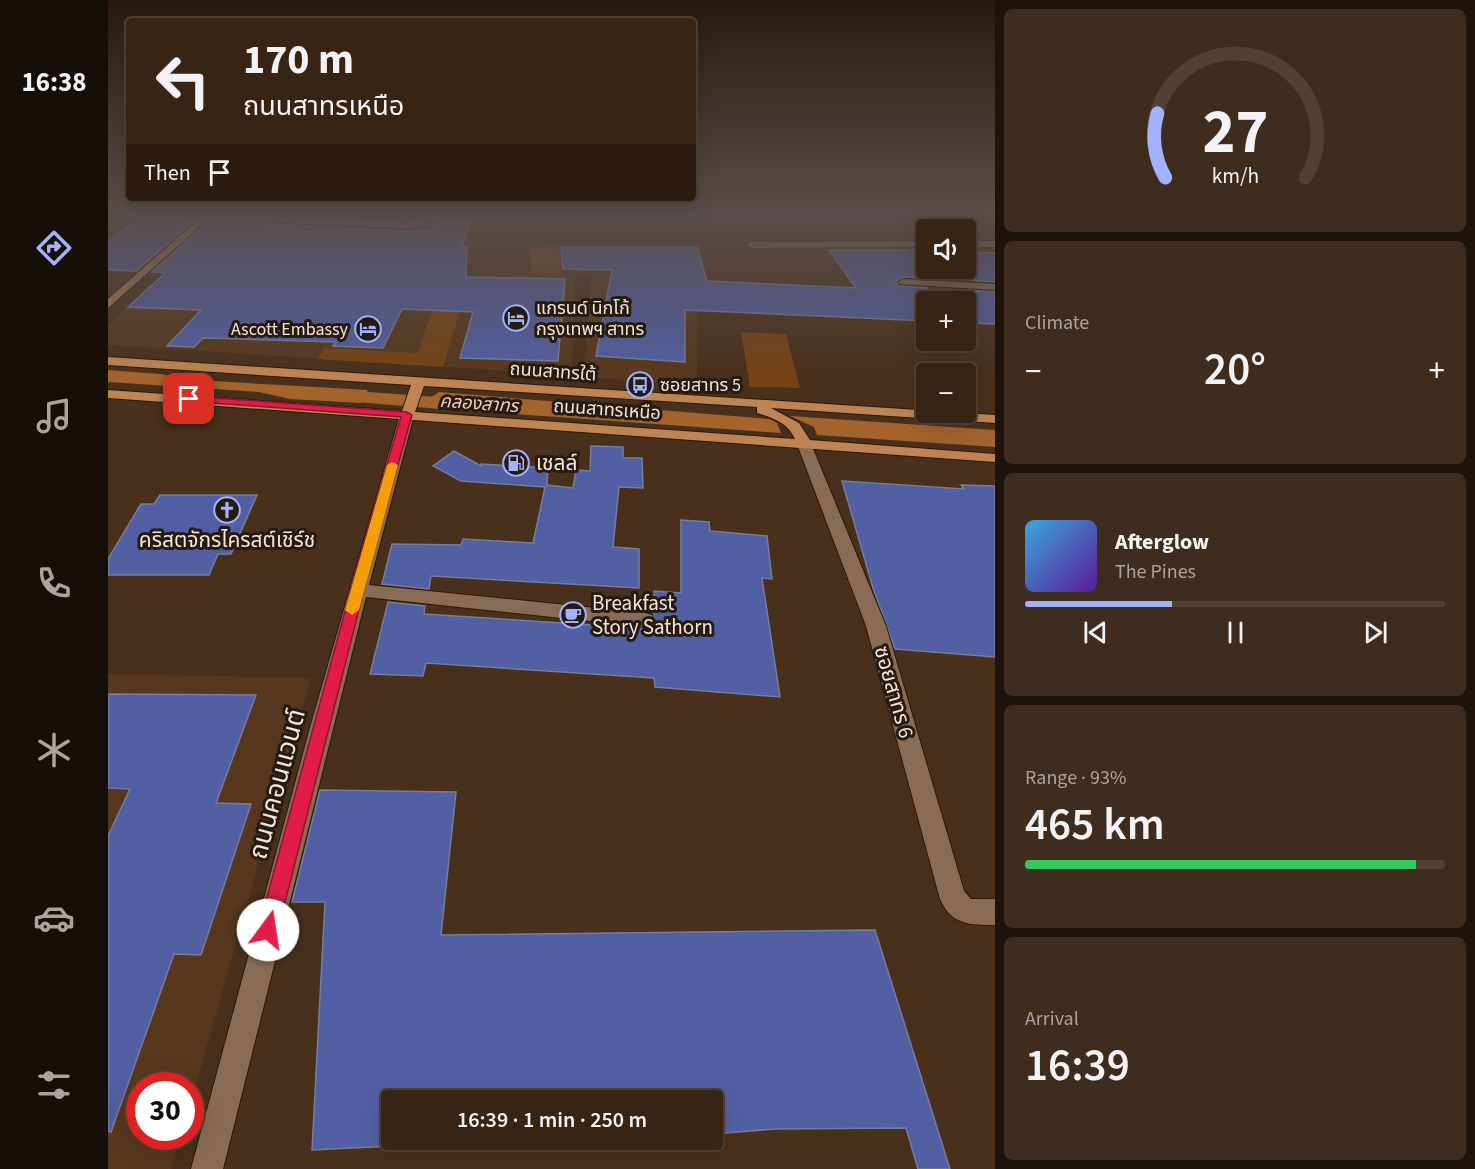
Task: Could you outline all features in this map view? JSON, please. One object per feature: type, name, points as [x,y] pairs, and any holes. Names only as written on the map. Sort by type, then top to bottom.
[{"type":"main road","points":[[108,305],[151,267]]},
{"type":"main road","name":"ถนนสาทรใต้","points":[[108,361],[417,387],[717,401],[995,419]]},
{"type":"main road","points":[[408,411],[417,387]]},
{"type":"main road","name":"ถนนสาทรเหนือ","points":[[108,394],[408,411],[995,458]]},
{"type":"main road","points":[[717,401],[779,415],[802,433],[804,444]]},
{"type":"street","points":[[903,282],[995,287]]},
{"type":"street","name":"ถนนคอนแวนต์","points":[[207,1169],[358,590],[408,411]]},
{"type":"street","name":"ซอยสาทร 6","points":[[804,444],[876,626],[953,899],[966,912],[995,912]]},
{"type":"street","points":[[358,590],[645,620]]},
{"type":"shaded area","points":[[530,267],[706,267],[708,276],[690,276],[697,286],[697,385],[584,377],[591,274],[575,274],[572,375],[108,345],[108,326],[150,284],[530,273]]},
{"type":"shaded area","points":[[530,267],[561,267],[562,274],[530,273]]},
{"type":"shaded area","points":[[432,310],[460,311],[443,367],[318,359],[324,348],[418,353]]},
{"type":"shaded area","points":[[741,332],[786,334],[800,388],[750,387]]},
{"type":"shaded area","points":[[108,674],[311,678],[199,1072],[126,1072],[126,1150],[176,1150],[171,1169],[108,1169]]},
{"type":"water","points":[[108,370],[160,374],[195,380],[368,390],[361,403],[290,399],[259,392],[108,382]]},
{"type":"water","points":[[439,392],[769,419],[777,423],[781,433],[432,408],[427,400]]},
{"type":"water","points":[[790,416],[995,430],[995,447],[817,435],[814,427]]},
{"type":"building","points":[[108,267],[141,267],[136,271],[108,270]]},
{"type":"building","points":[[158,267],[466,267],[466,277],[565,279],[558,361],[460,358],[473,312],[402,309],[383,348],[333,346],[336,342],[203,338],[194,347],[167,346],[201,310],[128,307],[165,273],[152,272]]},
{"type":"building","points":[[563,267],[703,267],[707,281],[856,288],[841,267],[916,267],[916,278],[903,277],[896,281],[899,286],[927,288],[927,291],[916,291],[916,320],[685,310],[685,362],[596,356],[612,270],[563,269]]},
{"type":"building","points":[[976,267],[995,267],[995,282],[966,279],[976,279]]},
{"type":"building","points":[[966,290],[995,292],[995,324],[976,323],[976,291]]},
{"type":"building","points":[[591,446],[623,447],[623,458],[642,458],[643,488],[619,487],[613,547],[639,549],[639,588],[431,576],[429,589],[382,584],[392,544],[461,545],[463,539],[533,543],[545,487],[461,481],[433,466],[454,451],[481,466],[481,464],[548,468],[547,485],[573,488],[576,470],[590,471]]},
{"type":"building","points":[[842,481],[964,489],[961,485],[995,486],[995,657],[895,649],[873,588]]},
{"type":"building","points":[[160,495],[257,495],[231,554],[218,554],[209,575],[108,575],[108,559],[141,504],[154,504]]},
{"type":"building","points":[[681,520],[709,522],[710,531],[767,536],[772,579],[762,578],[780,697],[655,687],[654,678],[426,663],[423,676],[370,674],[388,602],[425,606],[424,614],[654,629],[654,591],[681,593]]},
{"type":"building","points":[[108,694],[256,695],[216,803],[251,804],[201,955],[174,954],[132,1072],[126,1072],[126,1090],[111,1132],[108,1131],[108,836],[130,789],[108,788]]},
{"type":"building","points":[[320,790],[456,792],[441,935],[875,930],[950,1169],[918,1169],[906,1128],[775,1129],[723,1133],[723,1090],[381,1090],[381,1147],[312,1150],[325,902],[292,902]]},
{"type":"waterway","name":"คลองสาทร","points":[[327,395],[465,405]]},
{"type":"slow traffic","points":[[352,610],[392,465]]},
{"type":"place","name":"แกรนด์ นิกโก้ กรุงเทพฯ สาทร","points":[[516,318]]},
{"type":"place","name":"Ascott Embassy","points":[[368,329]]},
{"type":"place","name":"ซอยสาทร 5","points":[[640,385]]},
{"type":"place","name":"เชลล์","points":[[516,463]]},
{"type":"place","name":"คริสตจักรไครสต์เชิร์ช","points":[[227,510]]},
{"type":"place","name":"Breakfast Story Sathorn","points":[[573,615]]},
{"type":"route","points":[[189,399],[407,415],[369,546],[268,930]]}]
